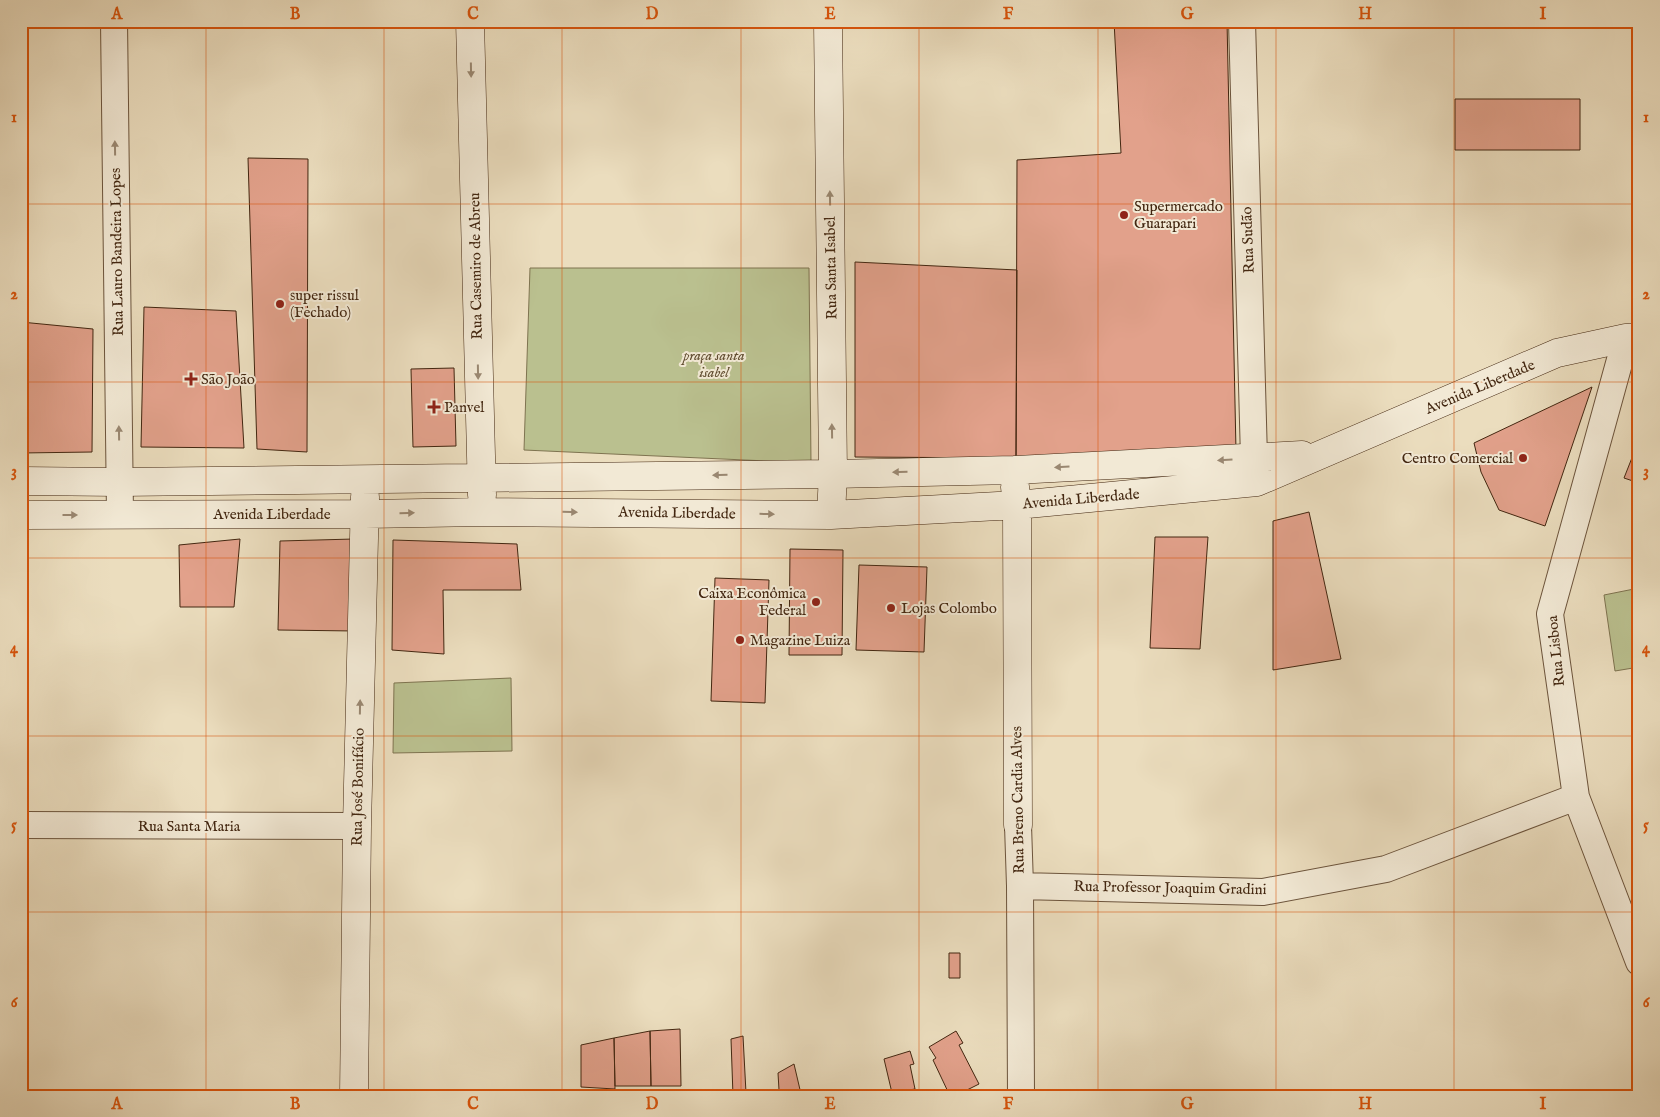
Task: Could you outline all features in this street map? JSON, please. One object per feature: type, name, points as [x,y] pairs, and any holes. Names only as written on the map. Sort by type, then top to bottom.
[{"type":"main road","name":"Rua Casemiro de Abreu","points":[[470,21],[480,478],[483,512]]},
{"type":"main road","name":"Rua Santa Isabel","points":[[828,21],[832,515]]},
{"type":"main road","name":"Avenida Liberdade","points":[[21,515],[483,512],[832,515],[1018,505],[1257,482],[1326,454],[1557,353],[1633,337]]},
{"type":"main road","name":"Avenida Liberdade","points":[[21,481],[119,482],[833,474],[1014,470],[1326,454]]},
{"type":"main road","name":"Rua Breno Cardia Alves","points":[[1014,470],[1018,505],[1018,825]]},
{"type":"main road","name":"Rua José Bonifácio","points":[[354,1096],[357,826],[366,479]]},
{"type":"street","name":"Rua Lauro Bandeira Lopes","points":[[114,21],[120,515]]},
{"type":"street","name":"Rua Sudão","points":[[1242,21],[1254,458]]},
{"type":"street","name":"Rua Lisboa","points":[[1633,337],[1550,614],[1576,797],[1636,950]]},
{"type":"street","name":"Rua Professor Joaquim Gradini","points":[[1020,886],[1263,892],[1386,869],[1576,797]]},
{"type":"street","name":"Rua Breno Cardia Alves","points":[[1018,825],[1021,1096]]},
{"type":"street","name":"Rua Santa Maria","points":[[21,826],[357,826]]},
{"type":"green space","name":"praça santa isabel","points":[[530,268],[809,268],[811,463],[524,450]]},
{"type":"green space","points":[[1639,588],[1639,667],[1615,671],[1604,595]]},
{"type":"green space","points":[[511,678],[512,751],[393,753],[394,683]]},
{"type":"building","name":"Supermercado Guarapari","points":[[1114,21],[1227,21],[1236,451],[1016,458],[1017,160],[1121,153]]},
{"type":"building","points":[[1455,99],[1580,99],[1580,150],[1455,150]]},
{"type":"building","name":"super rissul (Fechado)","points":[[248,158],[308,159],[307,452],[257,449]]},
{"type":"building","points":[[855,262],[1017,270],[1016,458],[855,457]]},
{"type":"building","name":"São João","points":[[144,307],[236,311],[244,448],[141,447]]},
{"type":"building","points":[[21,322],[93,329],[92,452],[21,453]]},
{"type":"building","name":"Panvel","points":[[454,368],[456,446],[413,447],[411,369]]},
{"type":"building","name":"Centro Comercial","points":[[1592,387],[1545,526],[1499,510],[1481,472],[1474,443]]},
{"type":"building","points":[[1639,440],[1639,483],[1624,478]]},
{"type":"building","points":[[1309,512],[1341,659],[1273,670],[1273,521]]},
{"type":"building","points":[[1155,537],[1208,537],[1200,649],[1150,648]]},
{"type":"building","points":[[240,539],[234,607],[180,607],[179,545]]},
{"type":"building","points":[[354,539],[355,631],[278,630],[280,541]]},
{"type":"building","points":[[393,540],[517,544],[521,590],[443,590],[444,654],[392,650]]},
{"type":"building","name":"Caixa Econômica Federal","points":[[790,549],[843,550],[842,655],[789,655]]},
{"type":"building","name":"Lojas Colombo","points":[[859,565],[927,567],[924,652],[856,650]]},
{"type":"building","name":"Magazine Luiza","points":[[715,578],[769,580],[765,703],[711,701]]},
{"type":"building","points":[[949,953],[960,953],[960,978],[949,978]]},
{"type":"building","points":[[680,1029],[681,1086],[651,1086],[650,1031]]},
{"type":"building","points":[[650,1031],[651,1086],[615,1086],[614,1038]]},
{"type":"building","points":[[956,1031],[963,1043],[959,1045],[979,1084],[955,1096],[950,1096],[933,1060],[936,1058],[929,1047]]},
{"type":"building","points":[[743,1036],[746,1093],[751,1093],[751,1096],[733,1096],[731,1039]]},
{"type":"building","points":[[614,1038],[615,1089],[581,1087],[581,1045]]},
{"type":"building","points":[[910,1051],[914,1064],[910,1065],[915,1089],[892,1093],[884,1059]]},
{"type":"building","points":[[794,1064],[801,1094],[779,1090],[778,1073]]},
{"type":"place","name":"Supermercado Guarapari","points":[[1124,215]]},
{"type":"place","name":"super rissul (Fechado)","points":[[280,304]]},
{"type":"place","name":"São João","points":[[191,379]]},
{"type":"place","name":"Panvel","points":[[434,407]]},
{"type":"place","name":"Centro Comercial","points":[[1523,458]]},
{"type":"place","name":"Caixa Econômica Federal","points":[[816,602]]},
{"type":"place","name":"Lojas Colombo","points":[[891,608]]},
{"type":"place","name":"Magazine Luiza","points":[[740,640]]}]
